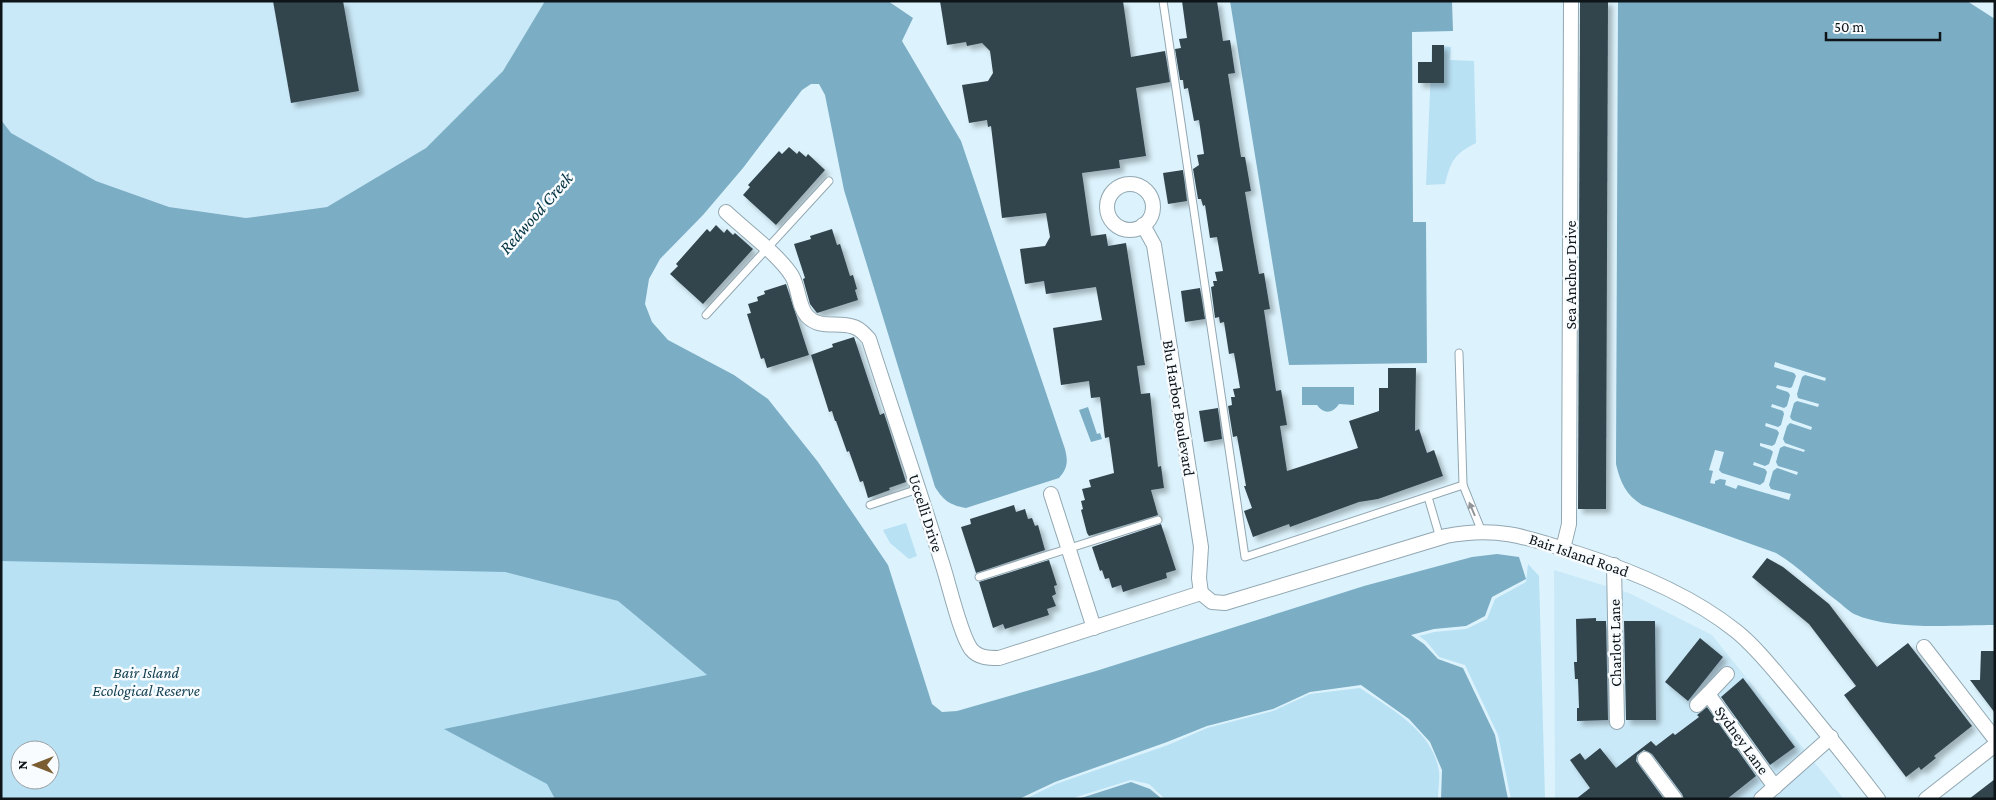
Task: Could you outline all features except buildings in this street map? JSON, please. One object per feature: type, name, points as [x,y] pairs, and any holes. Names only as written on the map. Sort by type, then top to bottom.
[{"type":"street","name":"Sea Anchor Drive","points":[[1563,548],[1569,524],[1571,1]]},
{"type":"street","name":"Uccelli Drive","points":[[726,212],[783,264],[794,278],[806,315],[822,325],[854,327],[863,332],[869,340],[965,638],[971,649],[978,655],[999,658],[1201,593]]},
{"type":"street","name":"Blu Harbor Boulevard","points":[[1143,225],[1154,244],[1201,547],[1199,578],[1201,593]]},
{"type":"street","points":[[1051,494],[1094,628]]},
{"type":"street","name":"Bair Island Road","points":[[1201,593],[1212,602],[1225,602],[1440,538],[1464,533],[1505,532],[1538,539],[1614,565],[1691,601],[1736,631],[1756,650],[1831,737],[1878,799]]},
{"type":"street","name":"Charlott Lane","points":[[1614,565],[1617,722]]},
{"type":"street","points":[[1924,646],[1995,738]]},
{"type":"street","name":"Sydney Lane","points":[[1697,705],[1727,674]]},
{"type":"street","name":"Sydney Lane","points":[[1708,694],[1775,787]]},
{"type":"street","points":[[1761,799],[1831,737]]},
{"type":"street","points":[[1926,799],[1995,745]]},
{"type":"street","points":[[1645,758],[1675,799]]},
{"type":"lane","points":[[1163,1],[1245,557],[1463,486]]},
{"type":"lane","points":[[706,315],[829,181]]},
{"type":"lane","points":[[1459,353],[1463,486],[1482,532]]},
{"type":"lane","points":[[870,505],[918,489]]},
{"type":"lane","points":[[1428,497],[1440,538]]},
{"type":"lane","points":[[979,577],[1158,520]]},
{"type":"shaded area","points":[[1,1],[545,1],[503,71],[426,148],[327,207],[246,218],[169,207],[96,181],[10,133],[1,120]]},
{"type":"shaded area","points":[[1554,570],[1629,593],[1712,635],[1844,799],[1555,799]]},
{"type":"green space","points":[[1432,45],[1451,47],[1450,60],[1474,61],[1476,143],[1454,159],[1445,184],[1426,185]]},
{"type":"green space","name":"Bair Island Ecological Reserve","points":[[1,509],[436,528],[564,587],[618,601],[707,675],[685,799],[1,799]]},
{"type":"green space","points":[[906,523],[917,556],[909,559],[890,543],[883,530]]},
{"type":"green space","points":[[1528,564],[1539,576],[1545,799],[1511,799],[1498,735],[1465,665],[1439,657],[1426,641],[1419,636],[1434,632],[1466,629],[1487,619],[1495,599],[1526,582]]},
{"type":"green space","points":[[1360,688],[1409,722],[1428,744],[1435,757],[1439,771],[1438,799],[1165,799],[1149,784],[1131,780],[1070,799],[1025,799],[1056,784],[1168,745],[1207,728],[1273,711],[1310,694]]},
{"type":"water","name":"Redwood Creek","points":[[545,1],[888,1],[913,18],[902,41],[961,141],[1065,449],[1066,464],[1059,478],[966,508],[948,502],[935,487],[844,190],[825,95],[819,84],[811,84],[802,90],[743,168],[703,215],[660,259],[649,279],[645,304],[652,322],[668,340],[734,375],[768,399],[818,462],[888,565],[932,704],[942,712],[957,711],[1096,671],[1364,586],[1472,557],[1497,554],[1519,557],[1526,579],[1492,597],[1485,616],[1466,626],[1434,629],[1411,635],[1424,644],[1438,659],[1463,668],[1495,735],[1508,799],[1441,799],[1442,770],[1430,742],[1409,719],[1361,685],[1310,692],[1273,709],[1207,726],[1055,782],[1019,799],[555,799],[547,784],[444,729],[707,675],[618,601],[505,572],[1,561],[1,120],[11,133],[96,181],[169,207],[246,218],[327,207],[426,148],[503,71]]},
{"type":"water","points":[[1230,1],[1452,1],[1453,31],[1412,32],[1413,222],[1426,222],[1427,363],[1289,365]]},
{"type":"water","points":[[1618,1],[1967,1],[1995,19],[1995,625],[1904,625],[1886,623],[1854,614],[1776,553],[1642,505],[1624,488],[1616,464]]},
{"type":"water","points":[[1302,387],[1354,387],[1354,405],[1339,404],[1328,412],[1317,405],[1302,405]]},
{"type":"water","points":[[1088,407],[1097,434],[1100,433],[1102,439],[1091,442],[1079,410]]},
{"type":"water","points":[[1131,782],[1150,789],[1162,799],[1078,799]]},
{"type":"pier","points":[[1775,362],[1826,378],[1825,381],[1805,375],[1802,377],[1797,394],[1798,398],[1819,404],[1818,407],[1797,401],[1794,403],[1790,417],[1792,420],[1812,427],[1811,430],[1790,423],[1787,426],[1783,439],[1785,443],[1805,450],[1804,452],[1784,446],[1780,448],[1776,462],[1778,466],[1798,472],[1797,475],[1777,468],[1773,471],[1769,485],[1771,489],[1791,494],[1789,500],[1738,485],[1736,489],[1725,485],[1726,480],[1720,479],[1715,481],[1715,484],[1710,483],[1713,471],[1709,470],[1715,450],[1724,452],[1719,470],[1722,473],[1760,485],[1764,482],[1767,472],[1765,469],[1753,465],[1754,462],[1765,466],[1769,464],[1773,452],[1760,446],[1760,443],[1772,446],[1775,444],[1779,433],[1777,430],[1765,426],[1766,423],[1778,427],[1781,425],[1783,411],[1771,407],[1772,404],[1784,408],[1787,406],[1790,395],[1788,392],[1776,388],[1777,385],[1792,387],[1796,376],[1794,373],[1774,367]]}]
